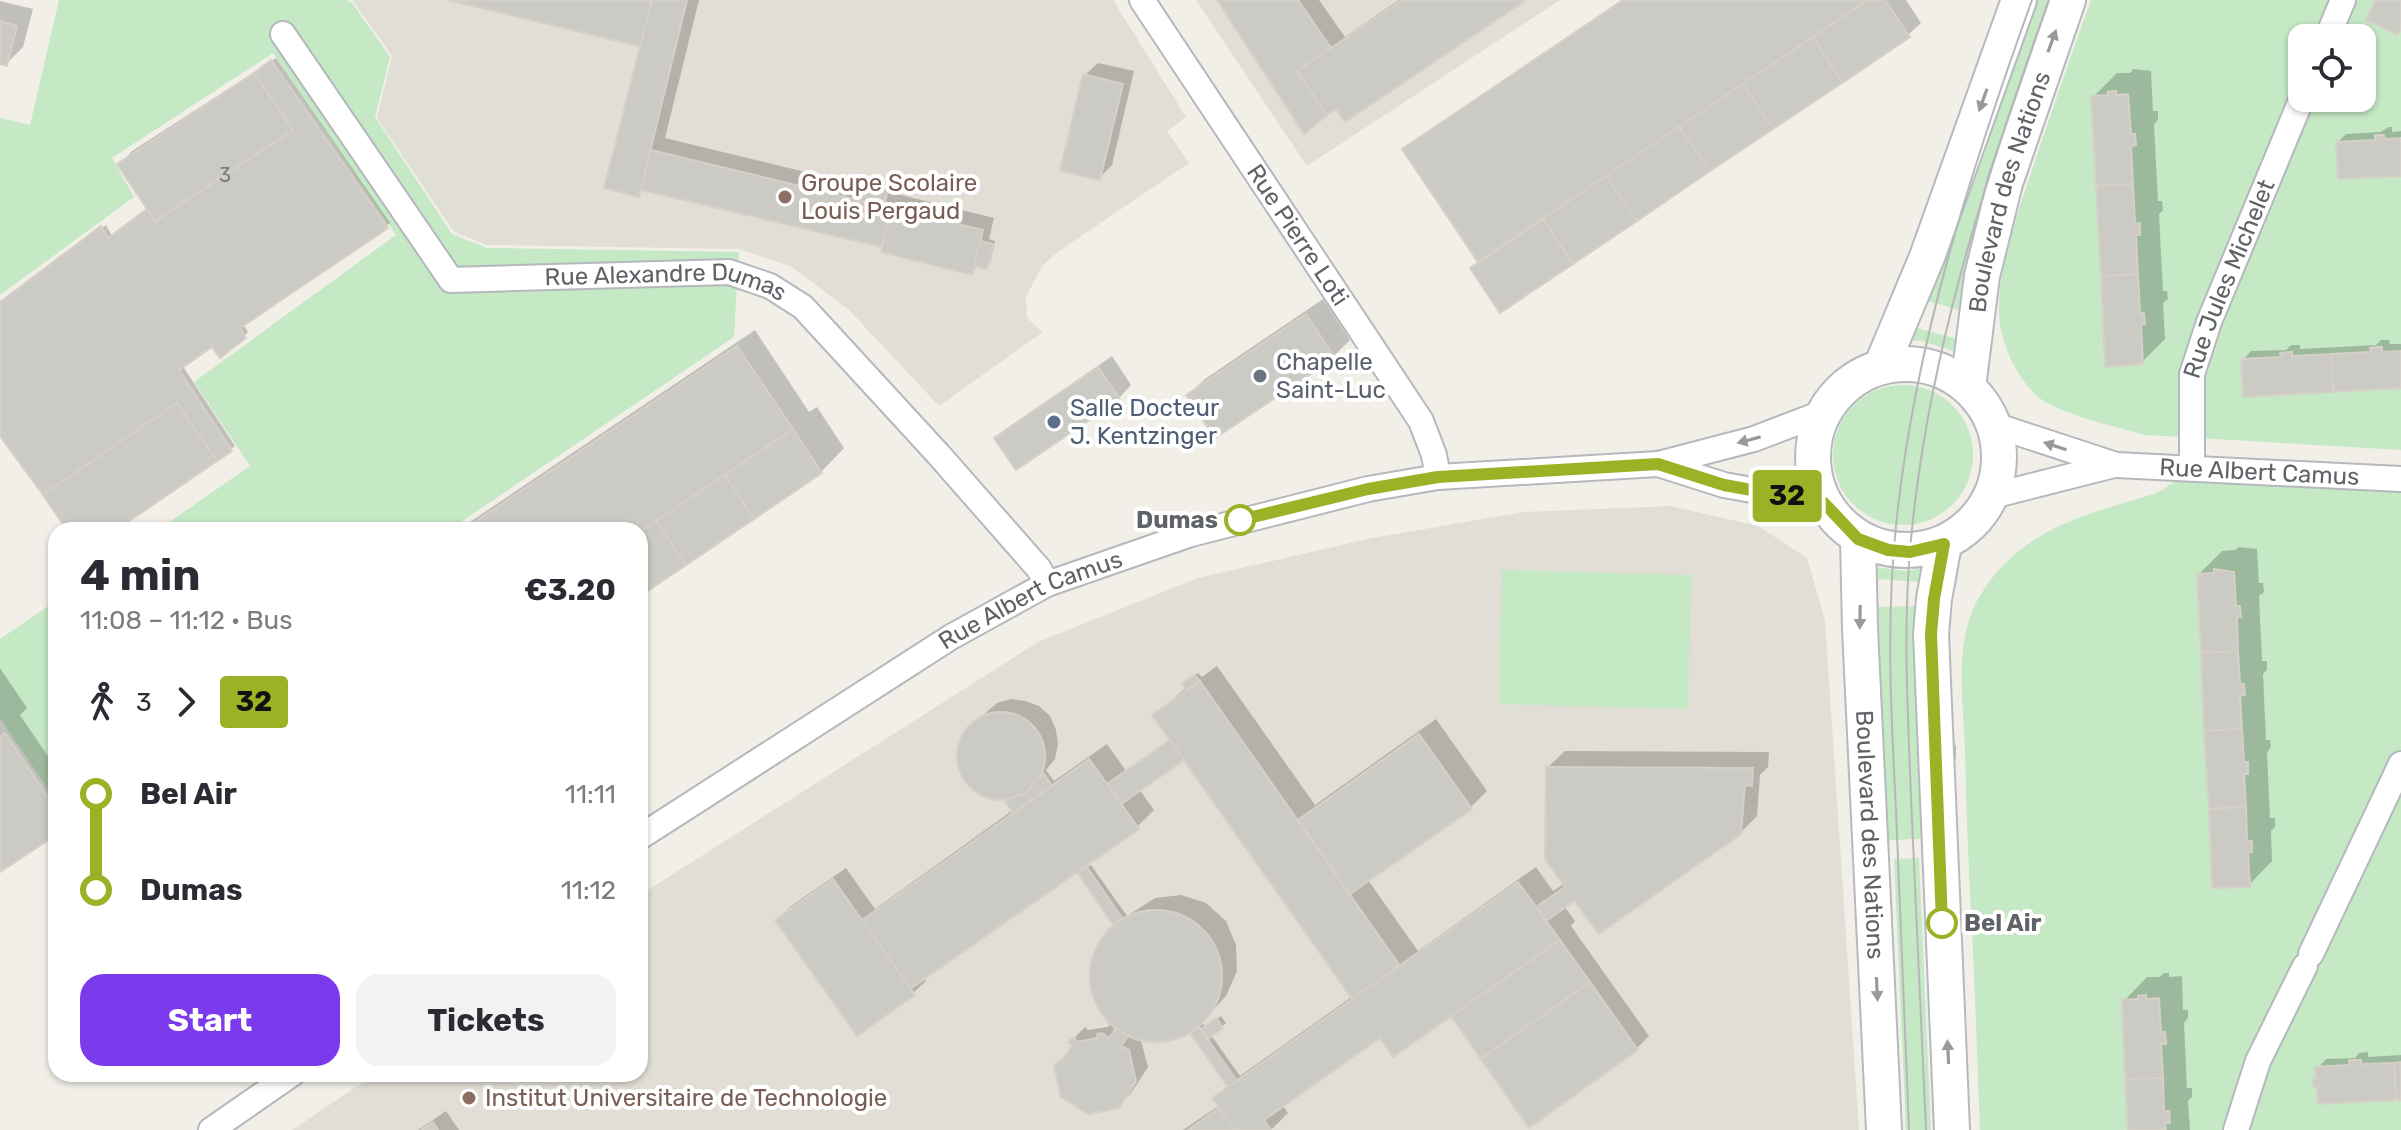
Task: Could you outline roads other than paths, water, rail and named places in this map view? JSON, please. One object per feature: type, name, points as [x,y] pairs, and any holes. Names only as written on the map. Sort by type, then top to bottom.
[{"type":"main road","name":"Boulevard des Nations","points":[[1881,367],[1927,257],[2019,0]]},
{"type":"main road","name":"Boulevard des Nations","points":[[1968,387],[1982,276],[2005,183],[2068,0]]},
{"type":"main road","points":[[1921,365],[1941,370],[1968,387],[1994,425],[2000,461],[1992,496],[1972,524],[1944,544],[1910,552],[1888,550],[1858,539],[1824,503],[1811,460],[1822,413],[1837,392],[1857,376],[1881,367],[1921,365]]},
{"type":"main road","name":"Boulevard des Nations","points":[[1858,539],[1884,1130]]},
{"type":"main road","points":[[1944,544],[1931,634],[1952,1130]]},
{"type":"street","name":"Rue Pierre Loti","points":[[1142,0],[1421,421],[1434,455],[1438,477]]},
{"type":"street","points":[[2333,24],[2343,0]]},
{"type":"street","name":"Rue Alexandre Dumas","points":[[283,34],[451,280],[729,272],[770,286],[803,307],[949,466],[1039,569],[1047,584]]},
{"type":"street","name":"Rue Jules Michelet","points":[[2192,468],[2192,374],[2209,322],[2296,112]]},
{"type":"street","name":"Rue Albert Camus","points":[[648,832],[951,637],[1047,584],[1238,520],[1368,489],[1438,477],[1658,464],[1754,439],[1822,413]]},
{"type":"street","name":"Rue Albert Camus","points":[[1994,425],[2116,465],[2401,479]]},
{"type":"street","name":"Rue Albert Camus","points":[[1658,464],[1724,485],[1824,503]]},
{"type":"street","name":"Rue Albert Camus","points":[[1992,496],[2116,465]]},
{"type":"street","points":[[2236,1130],[2258,1061],[2401,764]]},
{"type":"street","points":[[211,1130],[280,1082]]},
{"type":"tram line","points":[[1909,1130],[1890,668],[1896,526],[1916,391],[1948,259],[2032,0]]},
{"type":"tram line","points":[[1926,1130],[1908,705],[1910,550],[1929,409],[1944,340],[1981,202],[2049,0]]},
{"type":"place","name":"Groupe Scolaire Louis Pergaud","points":[[785,197]]},
{"type":"place","name":"Chapelle Saint-Luc","points":[[1260,376]]},
{"type":"place","name":"Salle Docteur J. Kentzinger","points":[[1054,422]]},
{"type":"place","name":"Dumas","points":[[1240,520]]},
{"type":"place","name":"Bel Air","points":[[1942,923]]},
{"type":"place","name":"Institut Universitaire de Technologie","points":[[469,1098]]}]
